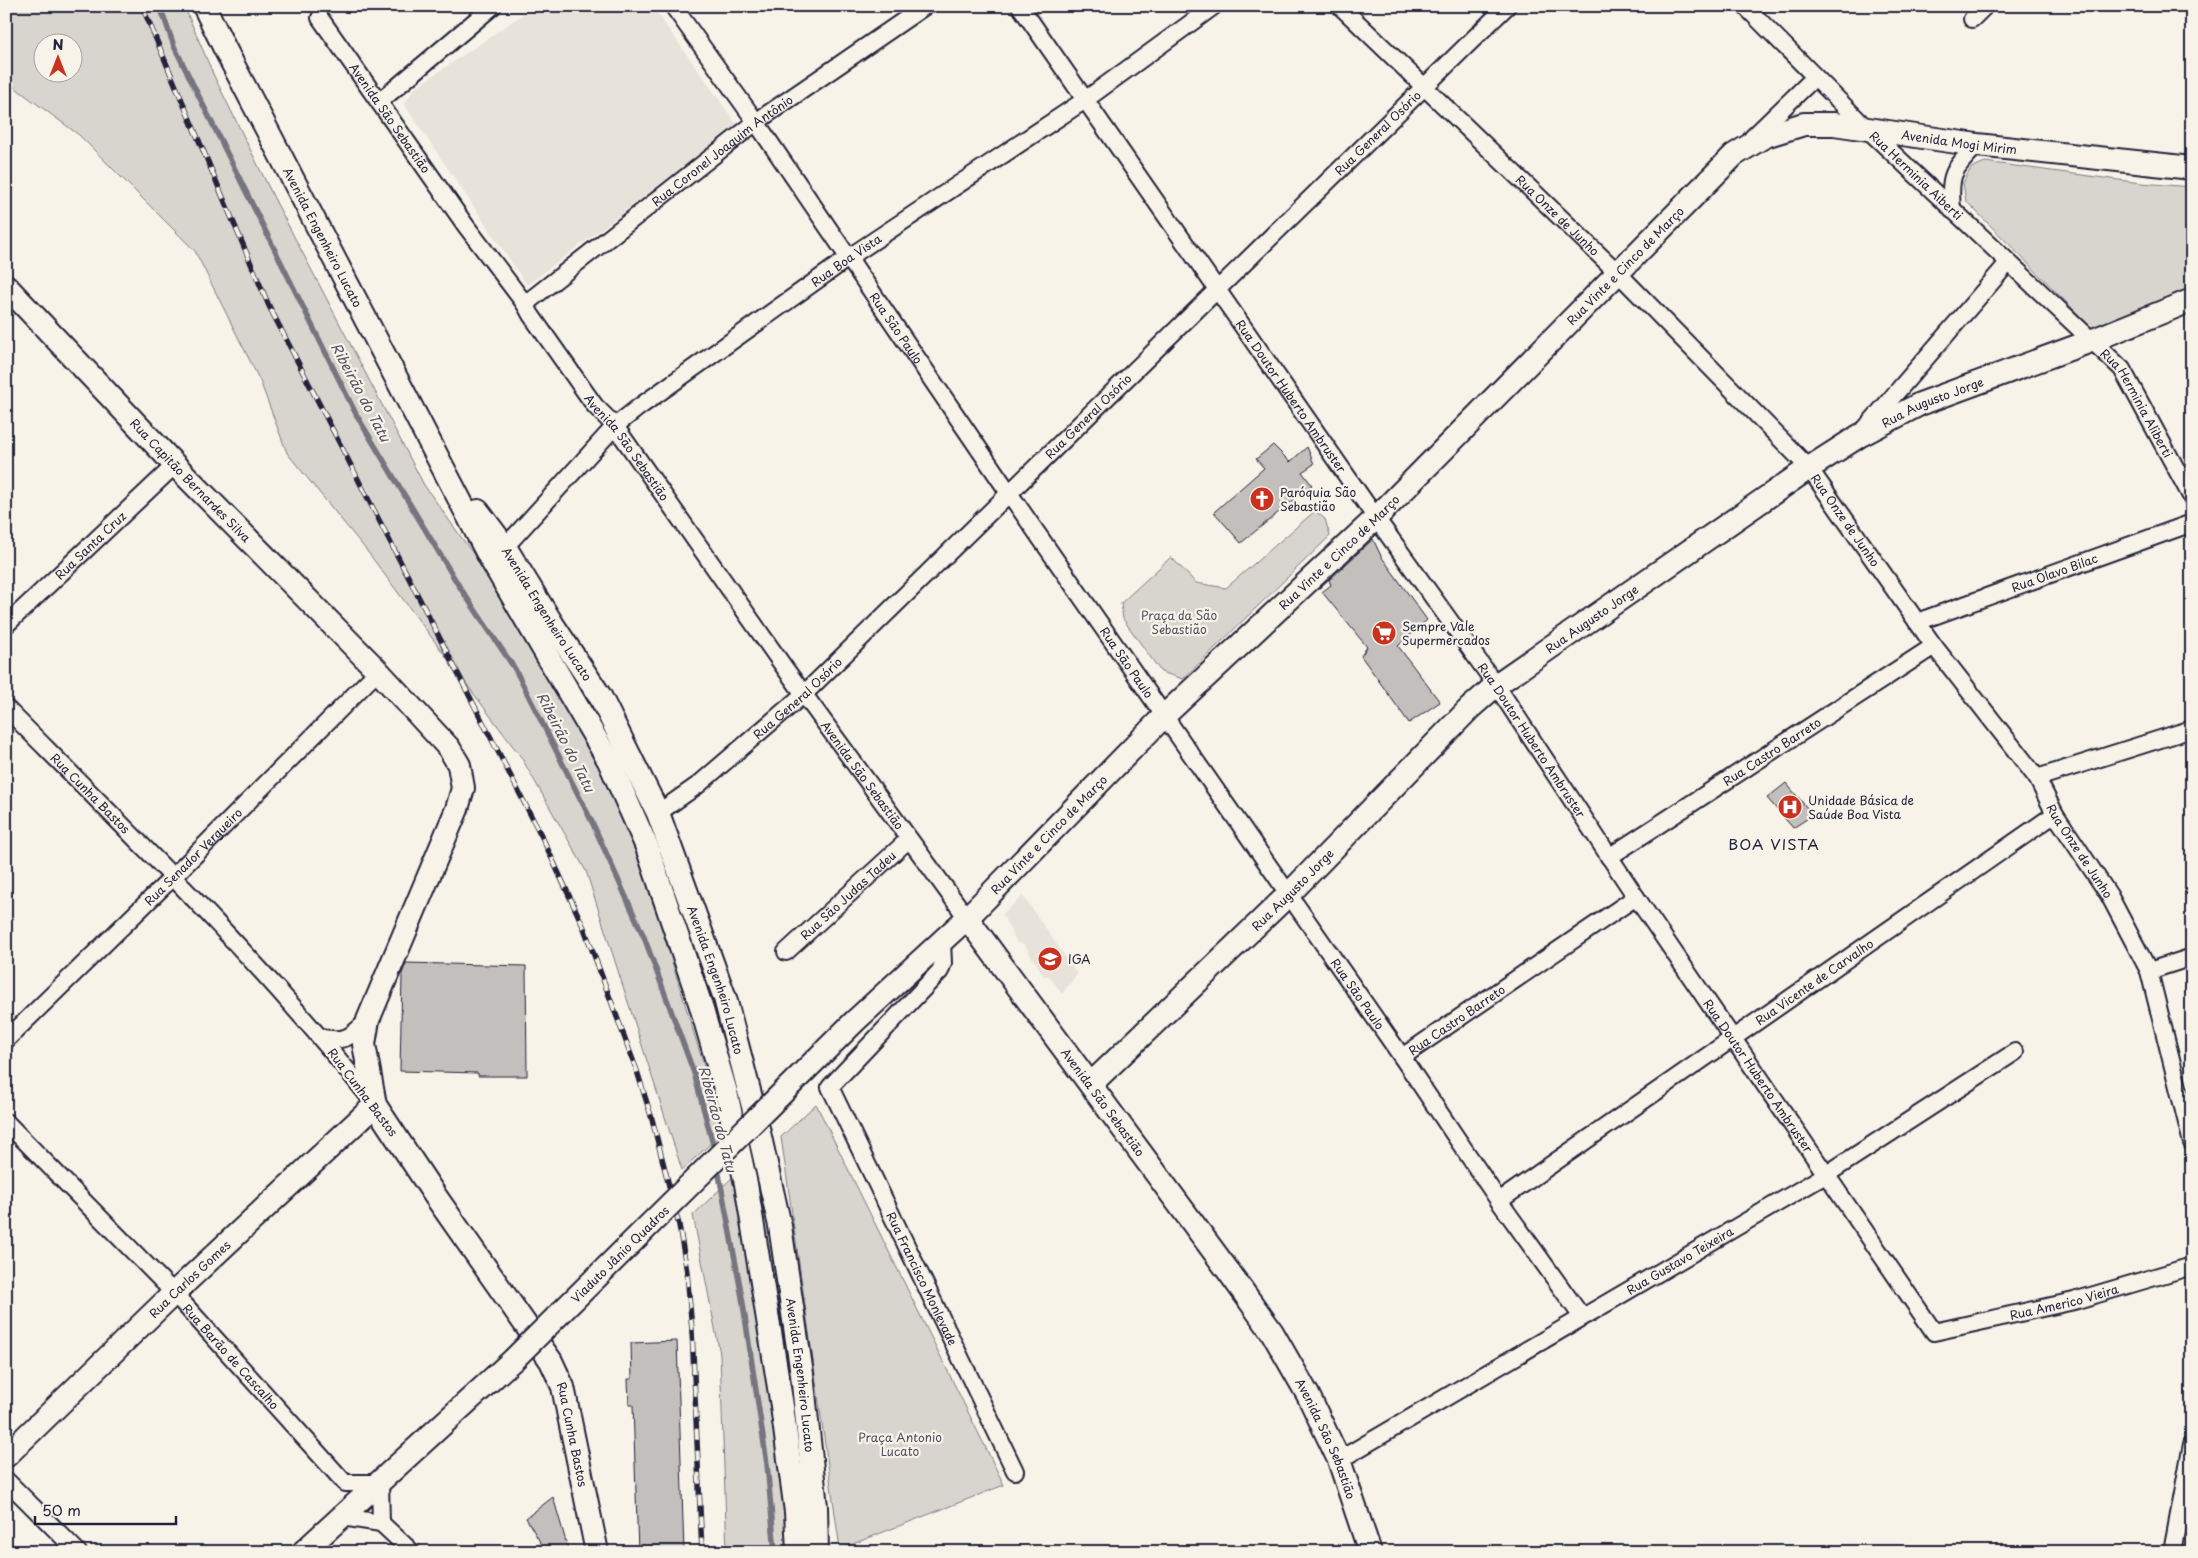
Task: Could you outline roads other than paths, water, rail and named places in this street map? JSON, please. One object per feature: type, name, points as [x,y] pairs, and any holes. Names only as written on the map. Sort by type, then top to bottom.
[{"type":"main road","name":"Avenida Engenheiro Lucato","points":[[204,6],[287,170],[444,468],[498,553],[609,761],[647,847],[669,908],[726,1092],[746,1184],[766,1300],[796,1512],[798,1552]]},
{"type":"main road","name":"Avenida Mogi Mirim","points":[[1734,155],[1765,136],[1804,124],[1834,124],[1865,127],[1977,145],[2192,168]]},
{"type":"main road","name":"Rua Vinte e Cinco de Março","points":[[855,1021],[967,918],[1165,715],[1376,518],[1734,155]]},
{"type":"main road","name":"Rua Capitão Bernardes Silva","points":[[6,286],[175,465],[378,671],[449,748],[459,765],[463,788],[457,809],[368,1020],[364,1044],[375,1105]]},
{"type":"main road","name":"Rua Augusto Jorge","points":[[1091,1084],[1289,894],[1470,708],[1496,685],[1809,468],[1859,436],[1920,404],[2091,341],[2192,300]]},
{"type":"main road","name":"Avenida Engenheiro Lucato","points":[[498,553],[552,625],[600,696],[658,813],[725,998],[754,1106],[780,1226],[802,1374],[816,1507],[817,1552]]},
{"type":"main road","points":[[609,761],[637,804],[648,811],[658,813]]},
{"type":"main road","name":"Avenida São Sebastião","points":[[967,918],[1272,1332],[1308,1395],[1339,1460],[1370,1552]]},
{"type":"main road","name":"Viaduto Jânio Quadros","points":[[303,1552],[514,1359],[855,1021]]},
{"type":"main road","name":"Rua Carlos Gomes","points":[[6,1456],[174,1293],[375,1105]]},
{"type":"main road","name":"Rua Cunha Bastos","points":[[375,1105],[436,1197],[551,1361],[563,1387],[597,1552]]},
{"type":"street","points":[[379,102],[493,6]]},
{"type":"street","name":"Rua São Paulo","points":[[673,6],[756,122],[1009,493],[1402,1057],[1499,1201],[1582,1317]]},
{"type":"street","name":"Rua Coronel Joaquim Antônio","points":[[525,304],[756,122],[925,6]]},
{"type":"street","name":"Rua Doutor Huberto Ambruster","points":[[1020,6],[1376,518],[1496,685],[1636,898],[1934,1332]]},
{"type":"street","name":"Rua Boa Vista","points":[[498,553],[615,426],[848,258],[1086,100],[1214,6]]},
{"type":"street","name":"Rua Onze de Junho","points":[[1340,6],[1423,88],[1617,272],[1809,468],[1934,646],[2037,778],[2055,814],[2109,895],[2149,970],[2192,1143]]},
{"type":"street","name":"Rua General Osório","points":[[658,813],[698,785],[804,694],[1507,6]]},
{"type":"street","name":"Rua Herminia Aiberti","points":[[1745,6],[1865,127],[2091,341]]},
{"type":"street","points":[[1972,19],[1985,6]]},
{"type":"street","name":"Avenida São Sebastião","points":[[320,18],[466,226],[525,304],[595,406],[615,426],[804,694],[967,918]]},
{"type":"street","name":"Rua Vinte e Cinco de Março","points":[[1734,155],[1815,77]]},
{"type":"street","points":[[1952,210],[1951,188],[1955,168],[1977,145]]},
{"type":"street","points":[[1859,436],[2008,263]]},
{"type":"street","name":"Rua Herminia Aliberti","points":[[2091,341],[2122,368],[2192,498]]},
{"type":"street","name":"Rua Santa Cruz","points":[[6,625],[175,465]]},
{"type":"street","name":"Rua Olavo Bilac","points":[[1917,622],[2192,523]]},
{"type":"street","name":"Rua Castro Barreto","points":[[1609,857],[1934,646]]},
{"type":"street","name":"Rua Senador Vergueiro","points":[[6,1040],[174,876],[378,671]]},
{"type":"street","name":"Rua Cunha Bastos","points":[[6,708],[174,876],[322,1038],[375,1105]]},
{"type":"street","points":[[2037,778],[2192,729]]},
{"type":"street","name":"Rua Vicente de Carvalho","points":[[1499,1201],[2055,814]]},
{"type":"street","name":"Rua São Judas Tadeu","points":[[786,952],[909,839]]},
{"type":"street","name":"Rua Castro Barreto","points":[[1402,1057],[1636,898]]},
{"type":"street","name":"Rua Francisco Monlevade","points":[[942,942],[943,963],[940,971],[830,1086],[1015,1471]]},
{"type":"street","points":[[2149,970],[2192,957]]},
{"type":"street","points":[[322,1038],[339,1041],[352,1035],[368,1020]]},
{"type":"street","name":"Rua Gustavo Teixeira","points":[[1339,1460],[1827,1174],[2015,1052]]},
{"type":"street","name":"Rua Barão de Cascalho","points":[[6,1122],[174,1293],[345,1483],[380,1482]]},
{"type":"street","name":"Rua Americo Vieira","points":[[1934,1332],[2074,1301],[2192,1266]]},
{"type":"street","points":[[2172,1552],[2192,1444]]},
{"type":"street","points":[[6,1480],[78,1552]]},
{"type":"street","points":[[380,1482],[381,1523]]},
{"type":"street","points":[[342,1517],[381,1523],[412,1552]]},
{"type":"waterway","name":"Ribeirão do Tatu","points":[[160,6],[174,46],[357,416],[459,586],[515,669],[593,824],[644,937],[694,1073],[715,1152]]},
{"type":"waterway","name":"Ribeirão do Tatu","points":[[717,1164],[742,1297],[767,1464],[775,1552]]},
{"type":"railway","points":[[142,6],[269,306],[543,839],[584,928],[637,1071],[652,1119],[679,1225],[687,1272],[692,1330],[702,1552]]},
{"type":"place","name":"Paróquia São Sebastião","points":[[1262,499]]},
{"type":"place","name":"Sempre Vale Supermercados","points":[[1384,633]]},
{"type":"place","name":"Unidade Básica de Saúde Boa Vista","points":[[1790,807]]},
{"type":"place","name":"IGA","points":[[1050,959]]},
{"type":"district","name":"BOA VISTA","points":[[1774,843]]},
{"type":"park label","name":"Praça da São Sebastião","points":[[1179,622]]},
{"type":"park label","name":"Praça Antonio Lucato","points":[[900,1444]]}]
